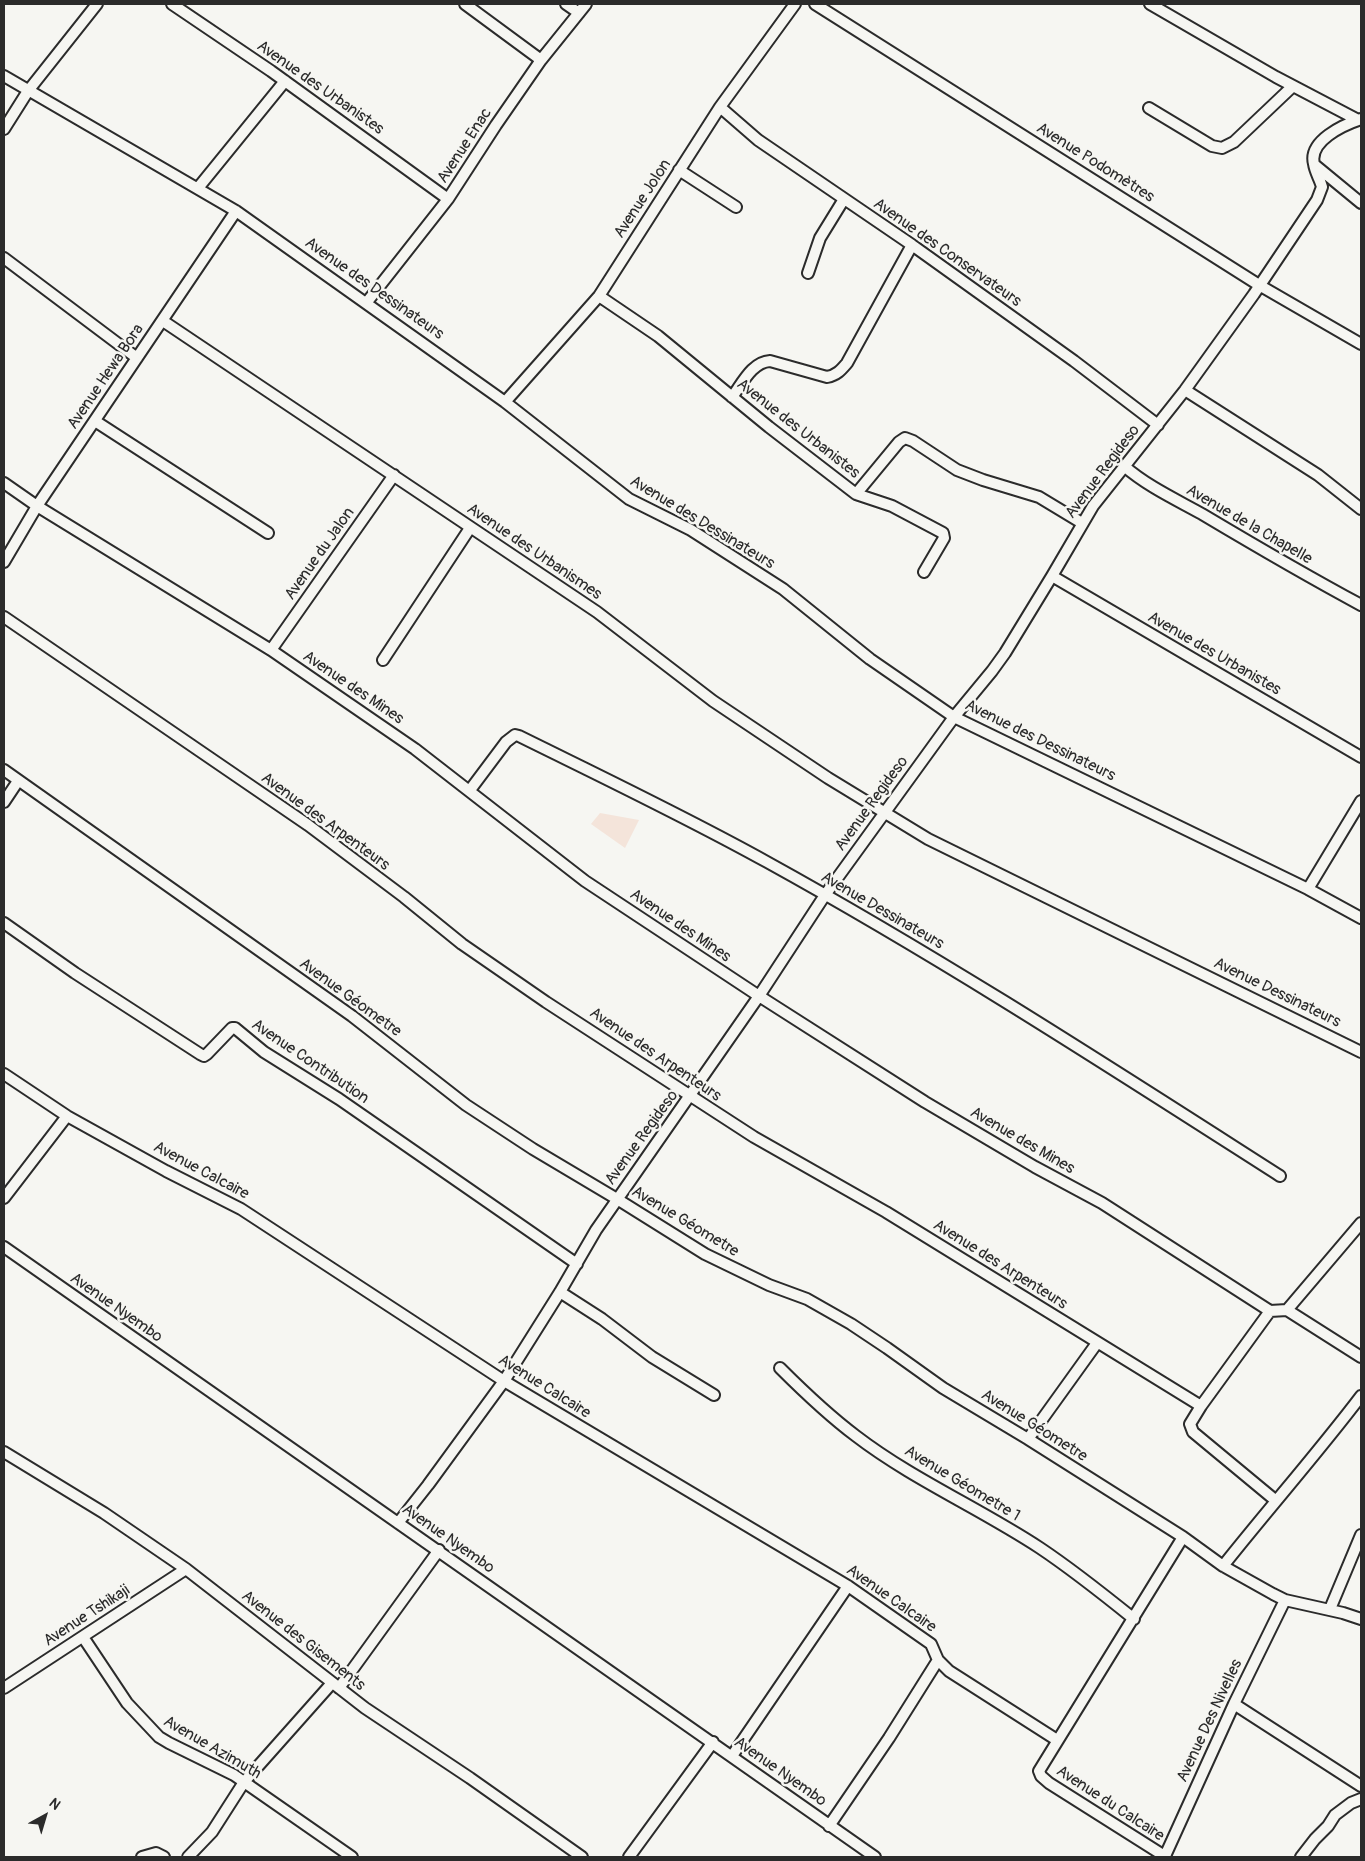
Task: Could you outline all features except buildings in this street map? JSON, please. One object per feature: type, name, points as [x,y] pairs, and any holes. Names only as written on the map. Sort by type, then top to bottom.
[{"type":"street","points":[[4,129],[28,91],[97,4]]},
{"type":"street","name":"Avenue des Urbanistes","points":[[172,4],[285,81],[448,199]]},
{"type":"street","points":[[465,4],[541,60]]},
{"type":"street","points":[[566,4],[580,13]]},
{"type":"street","name":"Avenue Enac","points":[[367,302],[448,199],[541,60],[586,4]]},
{"type":"street","name":"Avenue Jolon","points":[[505,402],[599,296],[720,107],[795,4]]},
{"type":"street","name":"Avenue Podomètres","points":[[816,4],[1259,285],[1361,344]]},
{"type":"street","points":[[1150,4],[1293,86],[1360,119]]},
{"type":"street","name":"Avenue des Dessinateurs","points":[[4,76],[236,211],[367,302],[505,402],[629,499],[691,530],[784,589],[870,659],[954,717],[1308,888],[1361,918]]},
{"type":"street","points":[[198,188],[285,81]]},
{"type":"street","points":[[1149,108],[1212,146],[1222,148],[1234,142],[1293,86]]},
{"type":"street","name":"Avenue des Conservateurs","points":[[720,107],[758,140],[912,245],[1074,361],[1158,425]]},
{"type":"street","points":[[1360,119],[1344,126],[1317,144],[1313,155],[1313,164],[1361,203]]},
{"type":"street","name":"Avenue Regideso","points":[[398,1523],[504,1381],[560,1292],[596,1230],[690,1096],[825,895],[954,717],[1000,659],[1093,506],[1185,390],[1254,294],[1317,200],[1322,187],[1313,164]]},
{"type":"street","points":[[679,170],[736,207]]},
{"type":"street","points":[[808,273],[820,238],[844,199]]},
{"type":"street","name":"Avenue Hewa Bora","points":[[4,562],[38,506],[236,211]]},
{"type":"street","points":[[732,397],[757,365],[764,362],[827,377],[834,376],[840,371],[847,363],[912,245]]},
{"type":"street","points":[[4,258],[138,358]]},
{"type":"street","name":"Avenue des Urbanistes","points":[[599,296],[658,336],[732,397],[856,494],[899,442],[905,438],[913,440],[957,470],[1038,497],[1082,523]]},
{"type":"street","name":"Avenue des Urbanismes","points":[[162,320],[597,612],[713,701],[828,778],[885,813]]},
{"type":"street","points":[[1185,390],[1318,475],[1361,508]]},
{"type":"street","points":[[95,421],[268,533]]},
{"type":"street","name":"Avenue de la Chapelle","points":[[1124,466],[1135,476],[1158,490],[1294,569],[1361,604]]},
{"type":"street","name":"Avenue du Jalon","points":[[271,650],[394,475]]},
{"type":"street","name":"Avenue des Mines","points":[[4,484],[271,650],[415,749],[585,881],[758,996],[925,1102],[1035,1167],[1102,1203],[1270,1311]]},
{"type":"street","points":[[856,494],[892,506],[943,533],[944,538],[924,572]]},
{"type":"street","points":[[383,660],[470,528]]},
{"type":"street","name":"Avenue des Urbanistes","points":[[1052,576],[1361,757]]},
{"type":"street","name":"Avenue des Arpenteurs","points":[[4,617],[308,825],[404,897],[462,944],[514,981],[754,1137],[886,1212],[1201,1406]]},
{"type":"street","name":"Avenue Dessinateurs","points":[[470,790],[506,742],[514,735],[519,736],[656,803],[825,895],[1025,1013],[1280,1176]]},
{"type":"street","name":"Avenue Géometre","points":[[4,770],[352,1016],[466,1105],[533,1149],[720,1262],[801,1296],[829,1312],[887,1348],[943,1388],[1028,1439],[1183,1537],[1223,1566],[1285,1600],[1361,1619]]},
{"type":"street","points":[[4,802],[18,780]]},
{"type":"street","points":[[1308,888],[1361,801]]},
{"type":"street","name":"Avenue Dessinateurs","points":[[885,813],[928,839],[1361,1052]]},
{"type":"street","name":"Avenue Contribution","points":[[4,923],[83,978],[204,1056],[227,1031],[235,1028],[264,1052],[339,1099],[577,1264]]},
{"type":"street","name":"Avenue Calcaire","points":[[4,1074],[67,1116],[166,1171],[241,1209],[504,1381],[848,1586],[931,1644],[938,1660],[949,1671],[1057,1740]]},
{"type":"street","points":[[4,1198],[67,1116]]},
{"type":"street","points":[[1287,1310],[1361,1223]]},
{"type":"street","name":"Avenue Nyembo","points":[[4,1247],[875,1857]]},
{"type":"street","points":[[560,1292],[602,1319],[652,1357],[714,1395]]},
{"type":"street","points":[[1275,1500],[1193,1432],[1190,1427],[1191,1422],[1270,1311],[1287,1310],[1361,1357]]},
{"type":"street","points":[[1028,1439],[1097,1343]]},
{"type":"street","name":"Avenue Géometre 1","points":[[780,1368],[808,1396],[856,1436],[893,1461],[1039,1547],[1082,1576],[1134,1619]]},
{"type":"street","points":[[1223,1566],[1275,1500],[1331,1436],[1361,1396]]},
{"type":"street","name":"Avenue des Gisements","points":[[4,1452],[104,1513],[186,1569],[365,1708],[470,1778],[582,1857]]},
{"type":"street","points":[[1330,1610],[1361,1535]]},
{"type":"street","points":[[1057,1740],[1134,1619],[1183,1537]]},
{"type":"street","points":[[188,1857],[212,1832],[244,1782],[335,1685],[439,1550]]},
{"type":"street","name":"Avenue Tshikaji","points":[[4,1688],[186,1569]]},
{"type":"street","points":[[732,1756],[848,1586]]},
{"type":"street","name":"Avenue Des Nivelles","points":[[1165,1857],[1234,1704],[1285,1600]]},
{"type":"street","name":"Avenue Azimuth","points":[[83,1637],[127,1703],[152,1731],[169,1744],[218,1767],[244,1782],[286,1813],[352,1857]]},
{"type":"street","points":[[830,1826],[938,1660]]},
{"type":"street","points":[[1234,1704],[1361,1786]]},
{"type":"street","name":"Avenue du Calcaire","points":[[1057,1740],[1040,1768],[1039,1774],[1049,1783],[1165,1857]]},
{"type":"street","points":[[628,1857],[713,1742]]},
{"type":"street","points":[[1301,1857],[1325,1830],[1335,1815],[1351,1803],[1361,1799]]},
{"type":"street","points":[[142,1857],[156,1853],[164,1857]]},
{"type":"shaded area","points":[[600,813],[639,820],[625,848],[591,824]]}]
